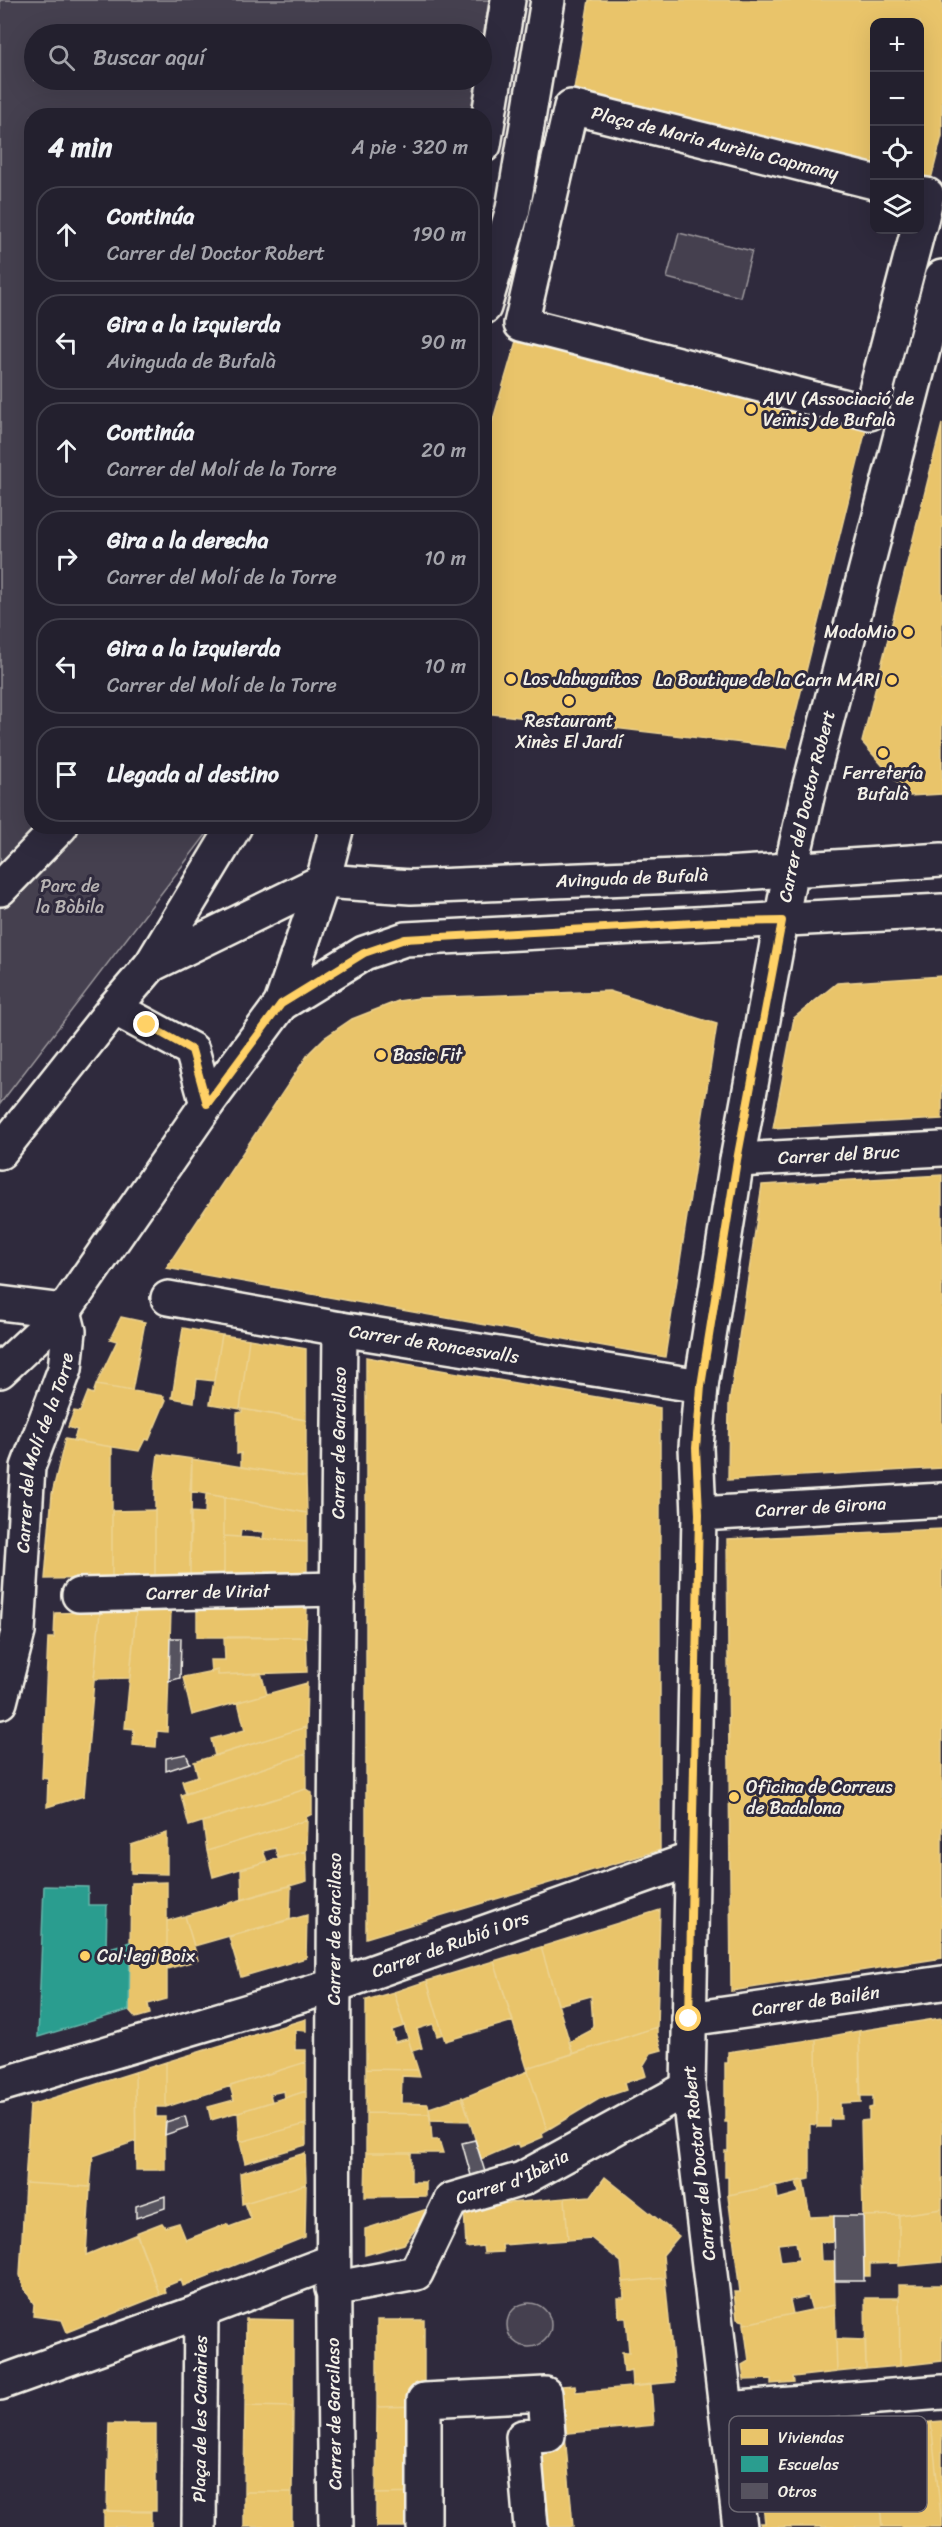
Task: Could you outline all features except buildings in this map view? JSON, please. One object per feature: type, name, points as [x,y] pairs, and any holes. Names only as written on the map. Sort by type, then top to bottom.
[{"type":"street","points":[[490,108],[508,0]]},
{"type":"street","points":[[492,280],[513,209],[548,0]]},
{"type":"street","name":"Plaça de Maria Aurèlia Capmany","points":[[870,181],[572,107],[521,324],[870,413],[917,234]]},
{"type":"street","points":[[924,195],[927,195],[924,208]]},
{"type":"street","name":"Carrer del Doctor Robert","points":[[729,2434],[688,2088],[699,1514],[696,1448],[701,1386],[737,1160],[791,868],[809,788],[942,277]]},
{"type":"street","points":[[0,888],[53,834]]},
{"type":"street","points":[[0,1152],[151,965],[230,834]]},
{"type":"street","name":"Carrer del Molí de la Torre","points":[[0,1371],[64,1311],[207,1104],[281,1004],[323,881],[335,834]]},
{"type":"street","name":"Avinguda de Bufalà","points":[[323,881],[411,887],[715,875],[791,868],[942,860]]},
{"type":"street","points":[[151,965],[323,881]]},
{"type":"street","points":[[281,1004],[364,953],[405,939],[942,911]]},
{"type":"street","points":[[114,1008],[192,1050],[207,1104]]},
{"type":"street","name":"Carrer del Bruc","points":[[737,1160],[942,1149]]},
{"type":"street","name":"Carrer de Roncesvalls","points":[[168,1298],[340,1329],[701,1386]]},
{"type":"street","points":[[0,1303],[64,1311]]},
{"type":"street","name":"Carrer del Molí de la Torre","points":[[0,1702],[18,1632],[28,1467],[64,1369],[69,1331],[64,1311]]},
{"type":"street","name":"Carrer de Garcilaso","points":[[336,2527],[332,2275],[340,1329]]},
{"type":"street","name":"Carrer de Girona","points":[[699,1514],[942,1500]]},
{"type":"street","name":"Carrer de Viriat","points":[[79,1595],[338,1589]]},
{"type":"street","name":"Carrer de Rubió i Ors","points":[[0,2085],[333,1986],[692,1859]]},
{"type":"street","name":"Carrer de Bailén","points":[[689,2019],[942,1983]]},
{"type":"street","name":"Carrer d'Ibèria","points":[[0,2383],[201,2311],[332,2275],[416,2274],[451,2200],[522,2179],[688,2088]]},
{"type":"street","name":"Plaça de les Canàries","points":[[199,2527],[201,2311]]},
{"type":"street","points":[[726,2409],[942,2392]]},
{"type":"street","points":[[423,2527],[424,2400],[545,2394],[548,2435],[523,2437],[531,2527]]},
{"type":"street","name":"Carrer del Doctor Robert","points":[[738,2512],[740,2527]]},
{"type":"green space","name":"Parc de la Bòbila","points":[[0,0],[489,0],[485,24],[24,24],[24,90],[474,90],[471,108],[24,108],[24,834],[207,834],[0,1104]]},
{"type":"green space","points":[[679,233],[752,251],[740,297],[667,278]]},
{"type":"green space","points":[[529,2303],[544,2310],[551,2325],[544,2340],[529,2347],[514,2340],[507,2325],[514,2310]]},
{"type":"place","name":"AVV (Associació de Veïnis) de Bufalà","points":[[751,409]]},
{"type":"place","name":"ModoMio","points":[[908,632]]},
{"type":"place","name":"Los Jabuguitos","points":[[511,679]]},
{"type":"place","name":"La Boutique de la Carn MARI","points":[[892,680]]},
{"type":"place","name":"Restaurant Xinès El Jardí","points":[[569,701]]},
{"type":"place","name":"Ferretería Bufalà","points":[[883,753]]},
{"type":"place","name":"Basic Fit","points":[[381,1055]]},
{"type":"place","name":"Oficina de Correus de Badalona","points":[[734,1797]]},
{"type":"place","name":"Col·legi Boix","points":[[85,1956]]},
{"type":"route","points":[[147,1025],[192,1050],[207,1104],[281,1004],[364,953],[405,939],[713,922],[782,921],[737,1160],[701,1386],[696,1448],[699,1514],[689,2019]]}]
